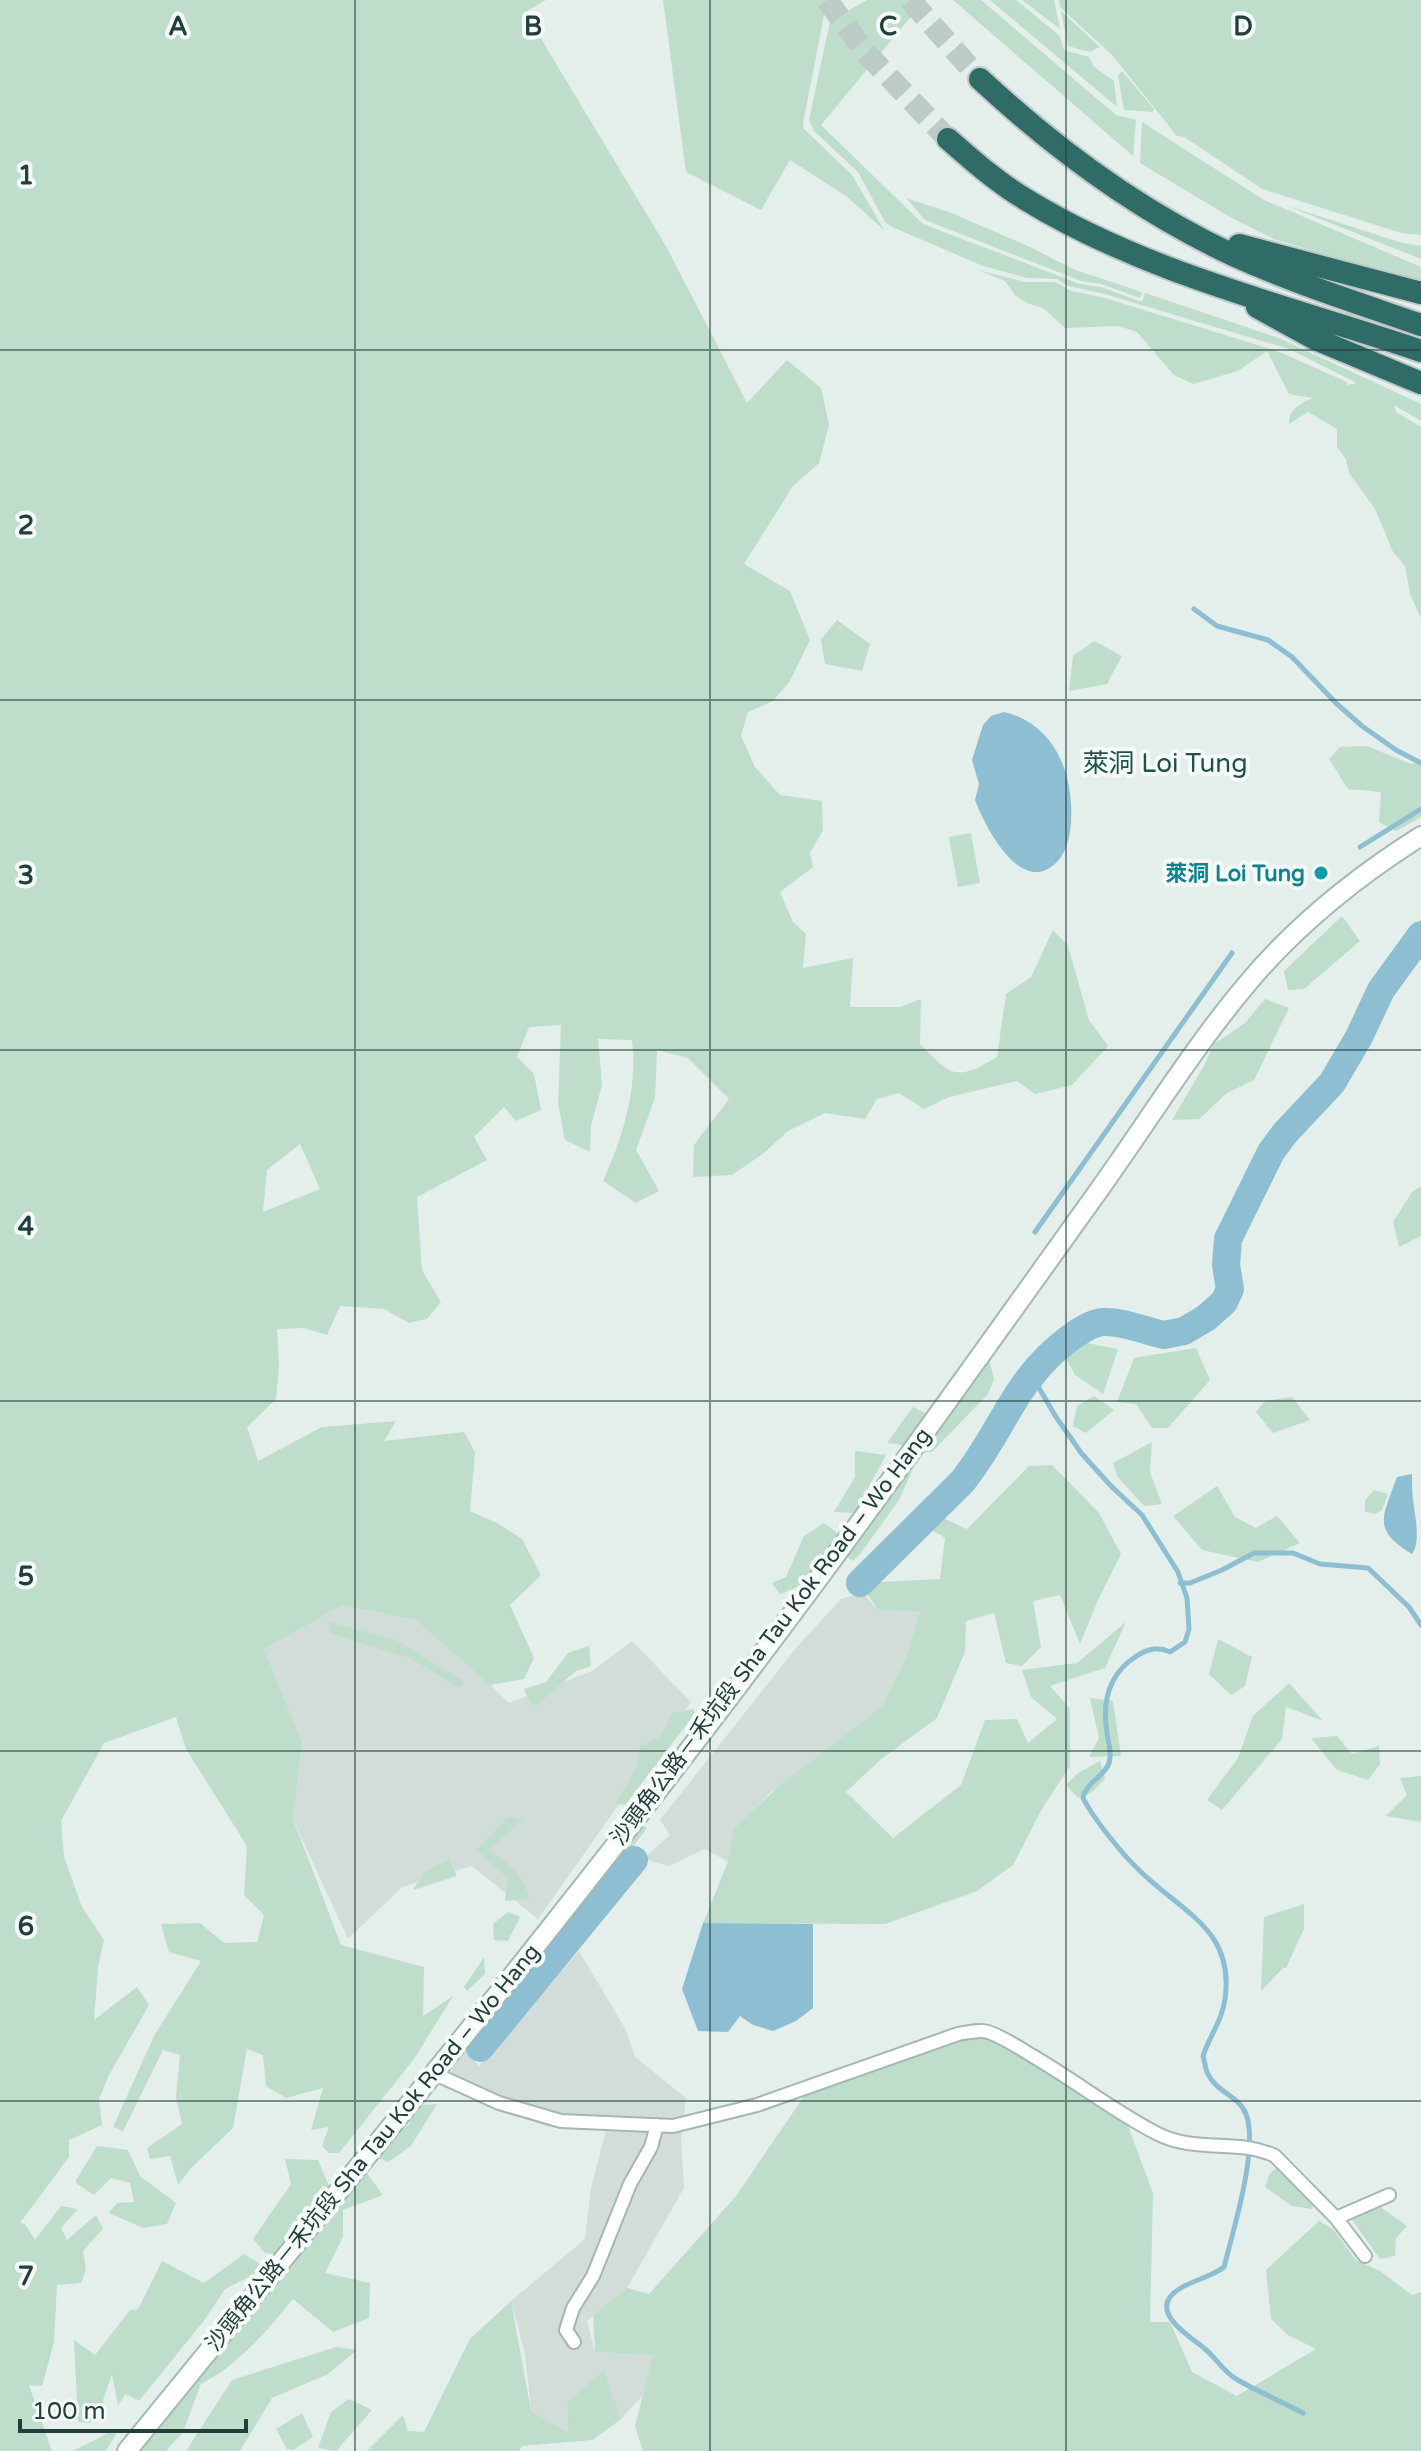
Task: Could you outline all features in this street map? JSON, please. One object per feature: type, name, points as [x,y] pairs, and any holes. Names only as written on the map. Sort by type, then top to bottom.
[{"type":"highway","points":[[980,79],[1071,154],[1177,226],[1286,278],[1421,325]]},
{"type":"highway","points":[[948,139],[983,170],[1050,214],[1127,251],[1421,351]]},
{"type":"highway","points":[[1177,226],[1280,257],[1421,293]]},
{"type":"highway","points":[[1214,283],[1313,338],[1421,383]]},
{"type":"main road","name":"沙頭角公路－禾坑段 Sha Tau Kok Road – Wo Hang","points":[[127,2451],[433,2073],[789,1618],[1247,984],[1276,952],[1354,880],[1421,836]]},
{"type":"street","points":[[433,2073],[499,2103],[561,2121],[673,2126],[757,2105],[958,2034],[986,2031],[1067,2076],[1102,2102],[1158,2134],[1179,2143],[1264,2151],[1275,2156],[1336,2218],[1365,2256]]},
{"type":"street","points":[[574,2342],[566,2330],[573,2308],[593,2276],[630,2184],[651,2147],[657,2125]]},
{"type":"street","points":[[1336,2218],[1389,2195]]},
{"type":"shaded area","points":[[862,1592],[878,1610],[920,1612],[906,1657],[881,1707],[770,1793],[735,1829],[728,1862],[705,1849],[669,1866],[643,1859],[670,1835],[660,1820],[796,1648],[841,1599]]},
{"type":"shaded area","points":[[343,1605],[427,1622],[509,1703],[592,1671],[632,1641],[691,1702],[538,1919],[472,1866],[402,1887],[348,1939],[293,1819],[302,1742],[264,1649]]},
{"type":"shaded area","points":[[579,1951],[626,2030],[635,2057],[686,2098],[681,2139],[684,2188],[627,2288],[587,2321],[595,2352],[653,2355],[645,2393],[621,2419],[603,2370],[575,2437],[531,2411],[525,2354],[511,2301],[585,2239],[591,2188],[606,2130],[549,2127],[443,2087],[464,2049],[479,2066]]},
{"type":"green space","points":[[0,0],[546,0],[525,12],[667,248],[747,403],[787,360],[821,388],[829,425],[819,463],[793,486],[744,564],[790,591],[810,640],[790,681],[773,701],[748,712],[741,736],[755,767],[780,795],[822,801],[823,830],[810,853],[813,867],[780,892],[793,922],[806,934],[803,968],[853,958],[850,1007],[900,1007],[921,999],[920,1044],[947,1069],[963,1072],[997,1057],[1006,994],[1031,977],[1053,930],[1068,946],[1089,1020],[1108,1046],[1072,1085],[1035,1094],[1017,1081],[949,1097],[924,1109],[899,1093],[877,1099],[865,1119],[825,1113],[788,1131],[764,1153],[732,1175],[693,1177],[694,1145],[729,1099],[688,1058],[657,1050],[655,1098],[636,1150],[659,1191],[636,1203],[603,1181],[617,1147],[631,1094],[632,1040],[598,1039],[602,1085],[591,1126],[590,1152],[565,1140],[558,1103],[561,1025],[529,1027],[517,1057],[534,1074],[541,1110],[516,1121],[504,1107],[474,1137],[487,1160],[417,1197],[422,1270],[441,1302],[427,1319],[409,1323],[384,1309],[340,1306],[327,1335],[304,1328],[277,1329],[279,1367],[276,1399],[247,1427],[258,1461],[322,1427],[396,1421],[384,1441],[464,1432],[475,1452],[470,1511],[522,1539],[541,1575],[510,1605],[534,1658],[524,1679],[490,1685],[416,1620],[343,1605],[264,1649],[302,1742],[293,1819],[341,1945],[424,1967],[423,2016],[453,1996],[414,2059],[339,2153],[329,2153],[322,2146],[329,2127],[311,2130],[323,2088],[286,2098],[266,2086],[263,2055],[247,2049],[233,2128],[191,2168],[178,2185],[170,2156],[150,2159],[147,2148],[182,2124],[176,2097],[180,2055],[163,2050],[123,2131],[113,2127],[154,2036],[201,1961],[169,1952],[161,1924],[200,1923],[224,1943],[257,1942],[264,1915],[244,1895],[247,1846],[186,1749],[176,1717],[104,1743],[61,1821],[64,1857],[82,1907],[104,1940],[98,1967],[94,2020],[137,1987],[149,2005],[109,2075],[99,2099],[102,2125],[69,2140],[69,2157],[20,2223],[25,2224],[35,2240],[61,2206],[78,2209],[61,2228],[67,2240],[96,2215],[103,2229],[83,2251],[86,2270],[81,2283],[57,2285],[54,2342],[42,2386],[29,2385],[52,2451],[0,2451]],"holes":[[[300,1144],[320,1189],[263,1212],[267,1170]]]},
{"type":"green space","points":[[663,0],[827,0],[804,129],[852,175],[884,230],[846,196],[790,160],[761,210],[686,172]]},
{"type":"green space","points":[[867,0],[925,0],[821,125],[923,224],[1080,284],[1101,287],[1142,302],[1145,293],[1279,338],[1421,404],[1421,421],[1394,405],[1396,412],[1421,427],[1421,619],[1410,594],[1405,566],[1393,552],[1375,509],[1349,473],[1346,459],[1337,447],[1337,429],[1308,412],[1289,424],[1293,410],[1313,398],[1289,394],[1267,351],[1238,371],[1193,384],[1174,375],[1137,332],[1119,326],[1065,328],[1043,308],[1015,295],[1005,281],[978,270],[1025,282],[1055,282],[1071,291],[1105,298],[1277,351],[1347,382],[1347,385],[1357,383],[1289,349],[1105,294],[1068,286],[1057,279],[1027,278],[983,266],[885,222],[858,172],[814,131],[809,120],[830,21]]},
{"type":"green space","points":[[953,0],[981,0],[1116,115],[1136,120],[1133,156]]},
{"type":"green space","points":[[990,0],[1016,0],[1060,36],[1064,50],[1089,57],[1094,67],[1114,81],[1117,107]]},
{"type":"green space","points":[[1022,0],[1054,0],[1060,29]]},
{"type":"green space","points":[[1059,0],[1421,0],[1421,235],[1401,233],[1262,189],[1184,137],[1177,136],[1112,55],[1060,7]]},
{"type":"green space","points":[[1061,11],[1100,47],[1090,52],[1068,46]]},
{"type":"green space","points":[[1122,71],[1154,109],[1153,112],[1124,110],[1118,76]]},
{"type":"green space","points":[[1142,122],[1264,200],[1421,267],[1421,284],[1274,239],[1230,217],[1140,163]]},
{"type":"green space","points":[[906,198],[949,212],[1075,270],[1142,292],[1140,298],[1101,284],[1081,281],[925,220]]},
{"type":"green space","points":[[1285,205],[1399,242],[1421,246],[1421,259]]},
{"type":"green space","points":[[837,620],[870,644],[862,671],[825,664],[821,639]]},
{"type":"green space","points":[[1094,641],[1122,656],[1107,684],[1069,691],[1073,656]]},
{"type":"green space","points":[[1367,746],[1411,764],[1421,760],[1421,817],[1396,831],[1379,822],[1381,792],[1348,789],[1329,759],[1340,747]]},
{"type":"green space","points":[[971,833],[980,883],[958,887],[949,837]]},
{"type":"green space","points":[[1342,916],[1360,941],[1304,989],[1288,990],[1284,971]]},
{"type":"green space","points":[[1265,999],[1289,1008],[1254,1080],[1227,1093],[1199,1119],[1172,1120],[1213,1045],[1245,1023]]},
{"type":"green space","points":[[1421,1186],[1421,1236],[1399,1247],[1393,1222],[1412,1192]]},
{"type":"green space","points":[[1087,1343],[1118,1349],[1103,1394],[1075,1375],[1064,1355]]},
{"type":"green space","points":[[1196,1348],[1210,1380],[1168,1428],[1152,1428],[1136,1404],[1117,1402],[1134,1358]]},
{"type":"green space","points":[[987,1350],[994,1379],[988,1394],[932,1452],[914,1453]]},
{"type":"green space","points":[[1094,1396],[1114,1410],[1086,1433],[1073,1426],[1077,1406]]},
{"type":"green space","points":[[1292,1397],[1310,1420],[1273,1433],[1256,1412],[1265,1401]]},
{"type":"green space","points":[[913,1407],[927,1414],[904,1445],[887,1443]]},
{"type":"green space","points":[[1152,1442],[1150,1472],[1162,1504],[1144,1506],[1117,1476],[1113,1463]]},
{"type":"green space","points":[[855,1451],[886,1455],[855,1513],[834,1512],[855,1477]]},
{"type":"green space","points":[[1052,1465],[1099,1513],[1121,1554],[1080,1644],[1060,1595],[1033,1601],[1041,1647],[1022,1666],[1006,1663],[994,1613],[966,1621],[965,1652],[937,1718],[880,1760],[846,1792],[893,1838],[961,1785],[985,1720],[1017,1719],[1028,1743],[1057,1719],[1031,1697],[1022,1670],[1077,1663],[1126,1622],[1105,1668],[1050,1686],[1070,1709],[1070,1766],[1042,1809],[1013,1865],[977,1891],[885,1924],[703,1923],[728,1862],[734,1829],[780,1785],[881,1707],[906,1657],[920,1612],[878,1610],[860,1583],[940,1579],[945,1538],[929,1528],[930,1515],[962,1482],[945,1519],[967,1529],[1029,1466]]},
{"type":"green space","points":[[912,1471],[899,1500],[853,1561],[833,1549],[894,1480]]},
{"type":"green space","points":[[1217,1486],[1235,1517],[1256,1528],[1277,1516],[1300,1543],[1258,1562],[1202,1550],[1173,1516]]},
{"type":"green space","points":[[1374,1490],[1388,1494],[1382,1510],[1375,1514],[1365,1512],[1365,1501]]},
{"type":"green space","points":[[824,1523],[840,1535],[803,1585],[780,1594],[772,1583],[786,1577],[804,1536]]},
{"type":"green space","points":[[330,1622],[396,1640],[465,1682],[460,1689],[412,1659],[329,1633]]},
{"type":"green space","points":[[1218,1639],[1252,1657],[1245,1686],[1231,1695],[1209,1674]]},
{"type":"green space","points":[[589,1646],[591,1666],[576,1671],[536,1706],[530,1703],[524,1689],[546,1682],[568,1653]]},
{"type":"green space","points":[[1289,1683],[1323,1721],[1286,1707],[1282,1739],[1222,1810],[1207,1800],[1238,1758],[1253,1716]]},
{"type":"green space","points":[[1090,1698],[1113,1701],[1121,1756],[1089,1757],[1099,1738]]},
{"type":"green space","points":[[694,1709],[694,1715],[625,1805],[615,1804],[638,1765],[640,1746],[661,1736],[672,1713]]},
{"type":"green space","points":[[1337,1736],[1352,1754],[1379,1746],[1380,1764],[1368,1780],[1337,1770],[1311,1738]]},
{"type":"green space","points":[[1100,1761],[1105,1779],[1091,1793],[1078,1798],[1066,1785],[1078,1773]]},
{"type":"green space","points":[[1421,1776],[1421,1822],[1386,1816],[1407,1795],[1400,1778]]},
{"type":"green space","points":[[508,1817],[523,1820],[488,1850],[514,1870],[524,1884],[529,1899],[505,1901],[508,1879],[477,1850]]},
{"type":"green space","points":[[636,1821],[647,1828],[596,1896],[586,1903],[572,1906]]},
{"type":"green space","points":[[449,1859],[457,1876],[413,1890],[424,1873]]},
{"type":"green space","points":[[1304,1904],[1304,1929],[1286,1968],[1261,1991],[1264,1917]]},
{"type":"green space","points":[[508,1912],[520,1917],[508,1941],[494,1940],[493,1924]]},
{"type":"green space","points":[[579,1923],[586,1930],[562,1940],[510,2006],[505,2026],[479,2055],[469,2050],[475,2029],[549,1939]]},
{"type":"green space","points":[[484,1957],[485,1974],[467,1991],[464,1987]]},
{"type":"green space","points":[[986,2031],[1124,2115],[1153,2193],[1150,2322],[1170,2322],[1192,2372],[1237,2396],[1316,2349],[1288,2335],[1271,2319],[1266,2270],[1319,2221],[1333,2229],[1356,2260],[1380,2271],[1412,2295],[1421,2292],[1421,2451],[643,2451],[635,2426],[653,2355],[595,2352],[593,2315],[627,2288],[649,2294],[736,2196],[811,2086]]},
{"type":"green space","points":[[437,2104],[411,2146],[388,2162],[374,2156],[397,2131],[410,2124],[405,2113],[411,2106]]},
{"type":"green space","points":[[97,2146],[128,2150],[140,2176],[176,2203],[167,2224],[143,2228],[109,2213],[117,2203],[134,2202],[130,2183],[111,2178],[94,2195],[76,2183]]},
{"type":"green space","points":[[285,2159],[318,2160],[329,2186],[277,2254],[265,2253],[253,2239],[291,2184]]},
{"type":"green space","points":[[1282,2164],[1315,2197],[1312,2209],[1292,2206],[1265,2187],[1270,2173]]},
{"type":"green space","points":[[362,2167],[383,2195],[343,2210],[343,2237],[325,2273],[370,2283],[369,2318],[333,2332],[293,2299],[240,2357],[201,2384],[183,2432],[166,2451],[120,2451]]},
{"type":"green space","points":[[1379,2206],[1407,2226],[1396,2238],[1395,2256],[1380,2259],[1350,2217]]},
{"type":"green space","points":[[244,2254],[267,2268],[225,2289],[203,2322],[139,2401],[125,2394],[118,2406],[112,2374],[103,2400],[104,2412],[89,2423],[78,2422],[74,2340],[95,2355],[130,2310],[138,2309],[162,2261],[204,2283]]},
{"type":"green space","points":[[511,2301],[531,2411],[569,2433],[567,2403],[604,2370],[621,2419],[593,2440],[522,2446],[519,2451],[367,2451],[403,2415],[408,2431],[424,2432],[470,2339]]},
{"type":"green space","points":[[336,2347],[357,2350],[328,2374],[272,2398],[240,2451],[186,2451],[232,2380]]},
{"type":"green space","points":[[349,2399],[372,2410],[336,2451],[318,2448],[331,2412]]},
{"type":"green space","points":[[302,2413],[313,2437],[293,2450],[287,2449],[276,2429]]},
{"type":"green space","points":[[110,2432],[116,2434],[106,2451],[73,2451]]},
{"type":"water","points":[[1004,712],[1022,718],[1048,739],[1065,769],[1069,786],[1071,822],[1065,849],[1047,869],[1034,872],[1021,867],[1009,857],[988,828],[975,800],[979,784],[972,760],[983,725],[991,716]]},
{"type":"water","points":[[1412,1474],[1417,1536],[1412,1554],[1390,1537],[1384,1520],[1397,1477]]},
{"type":"water","points":[[703,1923],[813,1924],[813,2008],[796,2021],[773,2031],[753,2025],[740,2016],[728,2032],[698,2031],[682,1989]]},
{"type":"waterway","points":[[1194,609],[1217,626],[1268,640],[1292,657],[1362,726],[1421,763]]},
{"type":"waterway","points":[[1360,847],[1421,809]]},
{"type":"waterway","points":[[860,1583],[962,1482],[1022,1388],[1051,1354],[1070,1338],[1103,1322],[1164,1335],[1184,1331],[1224,1302],[1230,1289],[1226,1265],[1228,1239],[1271,1152],[1332,1083],[1359,1037],[1381,990],[1421,935]]},
{"type":"waterway","points":[[1035,1232],[1232,953]]},
{"type":"waterway","points":[[1039,1364],[1039,1388],[1056,1417],[1082,1454],[1142,1515],[1178,1572],[1187,1598],[1189,1629],[1185,1642],[1170,1652],[1156,1649],[1139,1654],[1126,1664],[1113,1681],[1105,1711],[1109,1764],[1088,1787],[1083,1798],[1132,1863],[1202,1924],[1222,1955],[1226,1975],[1223,2007],[1203,2056],[1212,2080],[1246,2114],[1249,2129],[1247,2168],[1224,2267],[1175,2292],[1167,2305],[1168,2312],[1178,2327],[1231,2376],[1303,2413]]},
{"type":"waterway","points":[[1180,1583],[1190,1583],[1254,1553],[1293,1553],[1320,1564],[1368,1568],[1409,1607],[1421,1625]]},
{"type":"waterway","points":[[480,2048],[634,1860]]},
{"type":"tunnel","points":[[827,0],[866,53],[948,139]]},
{"type":"tunnel","points":[[910,0],[980,79]]},
{"type":"place","name":"萊洞 Loi Tung","points":[[1321,873]]},
{"type":"district","name":"萊洞 Loi Tung","points":[[1165,763]]}]
